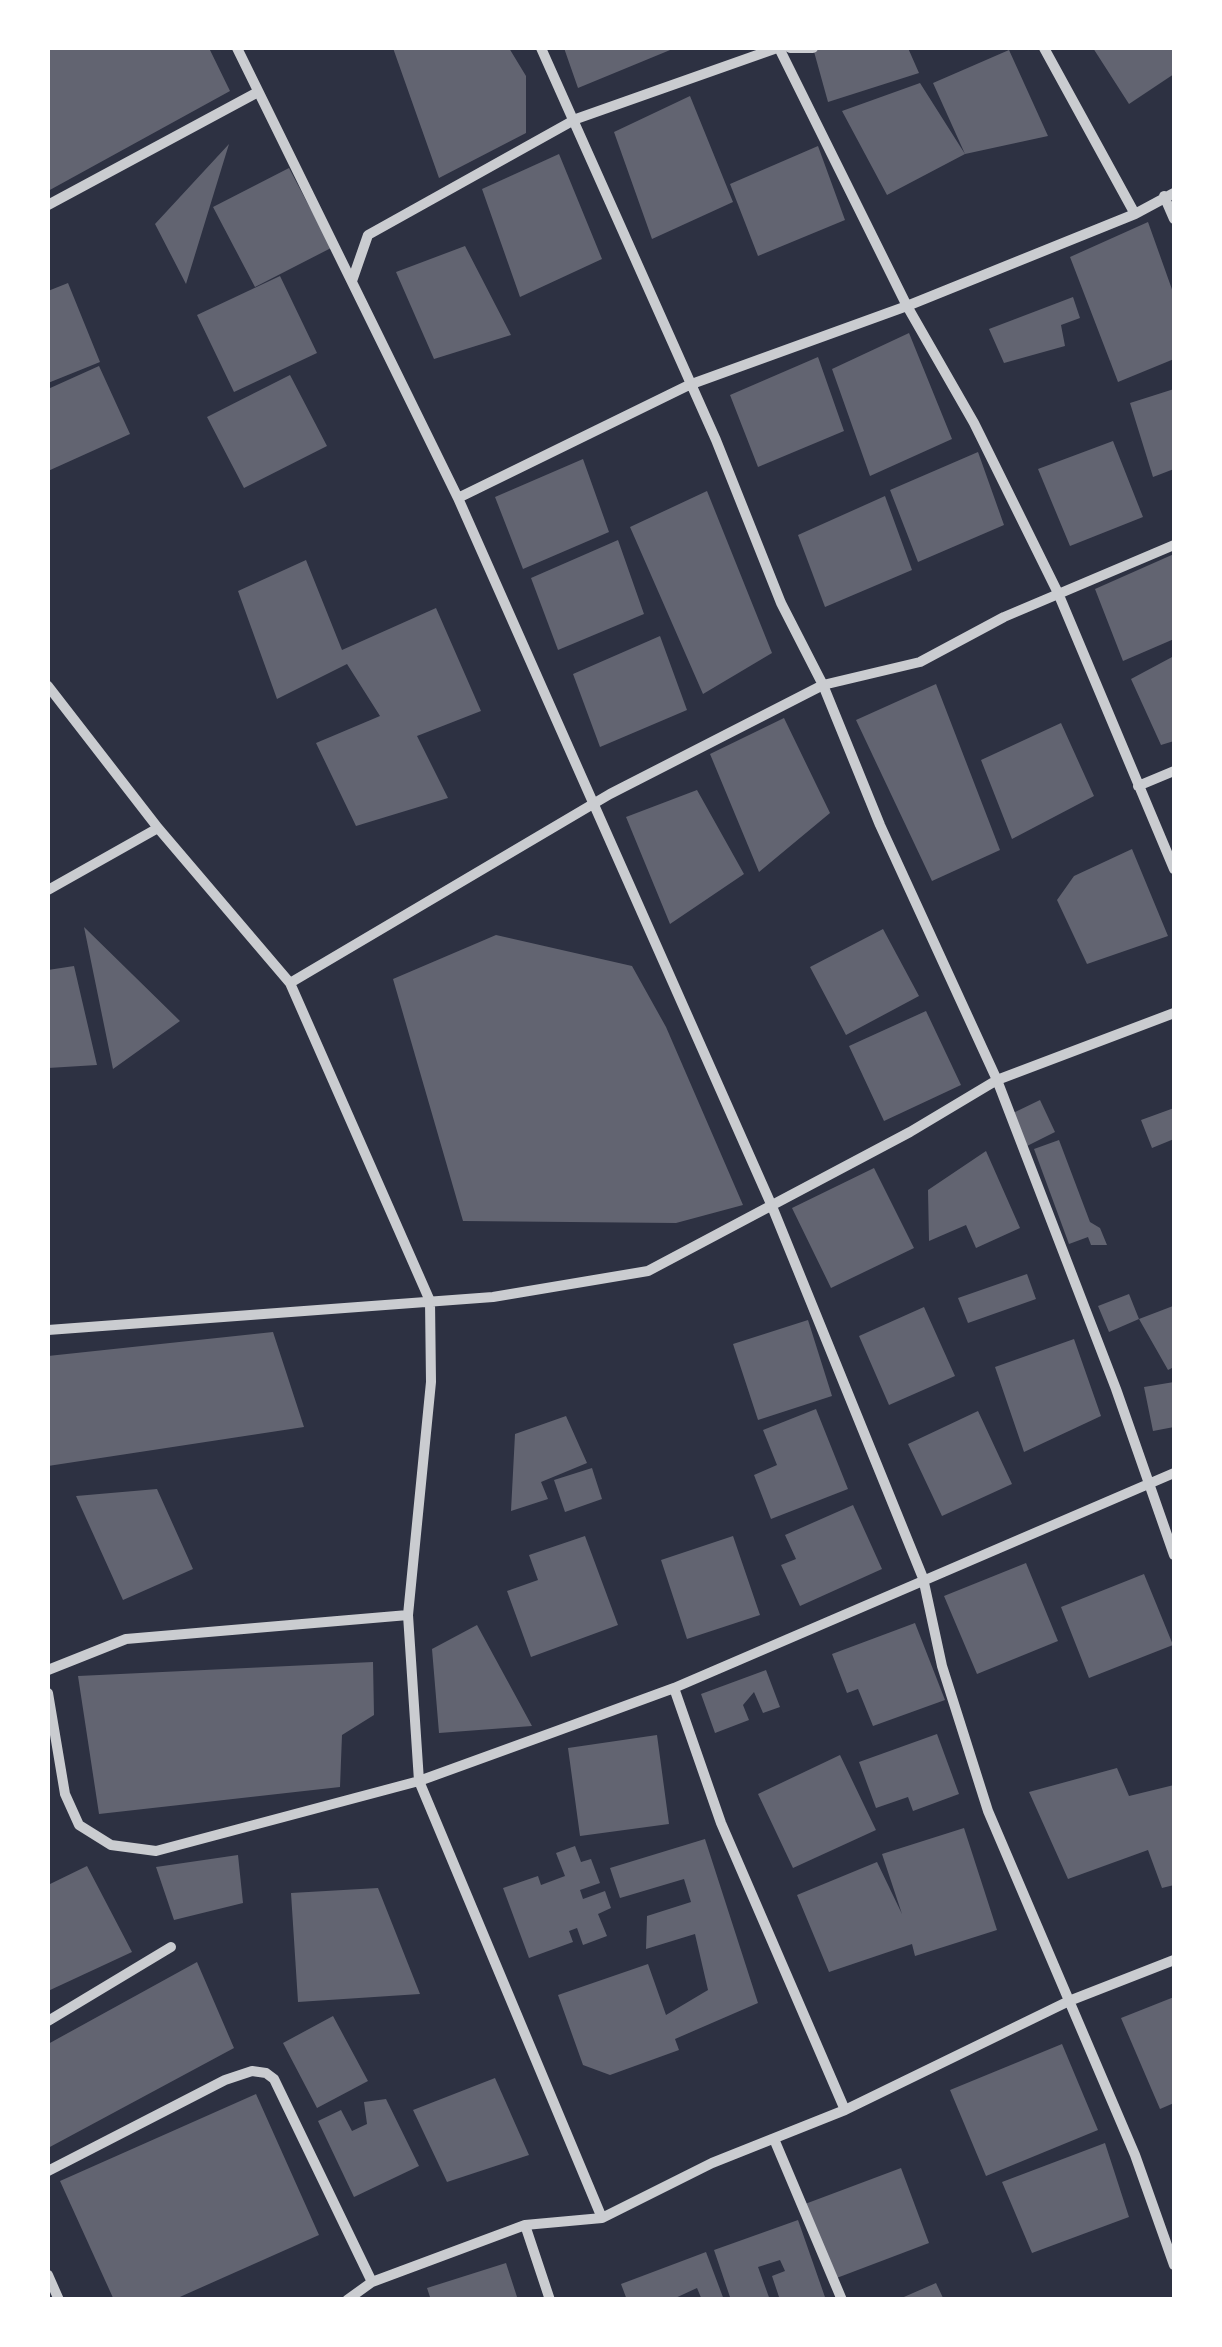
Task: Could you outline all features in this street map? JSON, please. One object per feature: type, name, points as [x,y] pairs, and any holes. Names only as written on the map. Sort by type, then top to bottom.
[{"type":"street","points":[[237,48],[458,498],[771,1204],[924,1578],[942,1666],[988,1811],[1135,2155],[1174,2265]]},
{"type":"street","points":[[541,48],[576,119],[716,440],[782,602],[823,685],[880,825],[997,1080],[1116,1389],[1174,1555]]},
{"type":"street","points":[[352,281],[368,236],[576,119],[778,48],[907,306],[974,423],[1058,593],[1174,869]]},
{"type":"street","points":[[790,48],[813,48]]},
{"type":"street","points":[[1044,48],[1135,214]]},
{"type":"street","points":[[48,205],[258,92]]},
{"type":"street","points":[[458,498],[689,385],[907,306],[1135,214],[1170,194],[1174,219]]},
{"type":"street","points":[[290,983],[596,802],[823,685],[920,662],[1058,593],[1174,545]]},
{"type":"street","points":[[48,686],[158,828],[290,983],[430,1301],[432,1382],[408,1615],[420,1781],[602,2218]]},
{"type":"street","points":[[1138,786],[1174,771]]},
{"type":"street","points":[[48,890],[158,828]]},
{"type":"street","points":[[48,1330],[493,1297],[648,1271],[910,1132],[997,1080],[1174,1012]]},
{"type":"street","points":[[48,1693],[65,1794],[79,1826],[112,1845],[156,1851],[420,1781],[674,1688],[1174,1472]]},
{"type":"street","points":[[48,1670],[126,1638],[408,1615]]},
{"type":"street","points":[[674,1688],[721,1823],[845,2110]]},
{"type":"street","points":[[48,2021],[171,1948]]},
{"type":"street","points":[[346,2300],[372,2282],[526,2226],[602,2218],[774,2138],[845,2110],[1069,2000],[1174,1960]]},
{"type":"street","points":[[48,2171],[224,2080],[252,2071],[266,2073],[274,2080],[372,2282]]},
{"type":"street","points":[[774,2138],[842,2300]]},
{"type":"street","points":[[526,2226],[550,2300]]},
{"type":"street","points":[[48,2274],[59,2300]]},
{"type":"building","points":[[48,48],[209,48],[230,91],[48,191]]},
{"type":"building","points":[[393,48],[509,48],[526,76],[526,133],[439,178]]},
{"type":"building","points":[[564,48],[675,48],[578,88]]},
{"type":"building","points":[[813,48],[908,48],[919,73],[828,102]]},
{"type":"building","points":[[1093,48],[1174,48],[1174,74],[1129,104]]},
{"type":"building","points":[[1009,50],[1048,136],[965,154],[933,83]]},
{"type":"building","points":[[920,83],[965,154],[887,195],[842,111]]},
{"type":"building","points":[[690,96],[733,202],[652,239],[614,132]]},
{"type":"building","points":[[229,144],[186,284],[155,224]]},
{"type":"building","points":[[818,146],[845,220],[758,256],[730,184]]},
{"type":"building","points":[[559,154],[602,259],[520,297],[482,189]]},
{"type":"building","points":[[289,168],[331,248],[255,287],[213,207]]},
{"type":"building","points":[[1148,222],[1174,295],[1174,359],[1118,382],[1070,257]]},
{"type":"building","points":[[465,246],[511,335],[434,359],[396,272]]},
{"type":"building","points":[[280,276],[317,353],[234,392],[197,315]]},
{"type":"building","points":[[68,283],[100,362],[48,383],[48,291]]},
{"type":"building","points":[[1073,297],[1080,318],[1061,325],[1065,346],[1004,363],[989,329]]},
{"type":"building","points":[[909,333],[952,439],[870,476],[832,369]]},
{"type":"building","points":[[818,357],[844,431],[758,467],[730,395]]},
{"type":"building","points":[[99,366],[130,434],[48,471],[48,389]]},
{"type":"building","points":[[290,375],[327,446],[244,488],[207,417]]},
{"type":"building","points":[[1174,389],[1174,469],[1153,477],[1130,403]]},
{"type":"building","points":[[1113,441],[1143,517],[1070,546],[1038,469]]},
{"type":"building","points":[[978,452],[1004,525],[918,562],[890,490]]},
{"type":"building","points":[[583,459],[609,532],[523,569],[495,497]]},
{"type":"building","points":[[707,491],[772,653],[703,694],[630,527]]},
{"type":"building","points":[[885,496],[912,570],[825,607],[798,535]]},
{"type":"building","points":[[618,540],[644,614],[558,650],[531,578]]},
{"type":"building","points":[[1174,554],[1174,639],[1123,661],[1095,589]]},
{"type":"building","points":[[306,560],[342,650],[436,608],[481,711],[417,736],[448,798],[356,826],[316,743],[380,716],[347,664],[277,699],[238,591]]},
{"type":"building","points":[[660,636],[687,710],[600,747],[573,674]]},
{"type":"building","points":[[1174,656],[1174,741],[1161,745],[1131,679]]},
{"type":"building","points":[[936,684],[1000,850],[932,881],[856,720]]},
{"type":"building","points":[[784,718],[830,813],[759,872],[710,754]]},
{"type":"building","points":[[1061,723],[1094,796],[1012,839],[981,760]]},
{"type":"building","points":[[697,790],[744,874],[670,924],[626,817]]},
{"type":"building","points":[[1132,849],[1168,936],[1087,964],[1057,900],[1074,876]]},
{"type":"building","points":[[84,927],[180,1021],[113,1069]]},
{"type":"building","points":[[883,929],[919,996],[846,1035],[810,967]]},
{"type":"building","points":[[496,935],[632,966],[666,1027],[743,1205],[676,1223],[463,1221],[393,979]]},
{"type":"building","points":[[74,966],[97,1065],[48,1068],[48,970]]},
{"type":"building","points":[[926,1011],[961,1085],[884,1121],[849,1046]]},
{"type":"building","points":[[1040,1100],[1055,1132],[1027,1146],[1011,1114]]},
{"type":"building","points":[[1174,1108],[1174,1139],[1152,1148],[1141,1120]]},
{"type":"building","points":[[1059,1140],[1090,1222],[1100,1228],[1107,1245],[1091,1245],[1088,1237],[1069,1244],[1034,1149]]},
{"type":"building","points":[[986,1151],[1020,1228],[976,1248],[966,1225],[929,1241],[928,1190]]},
{"type":"building","points":[[874,1168],[914,1248],[831,1288],[792,1208]]},
{"type":"building","points":[[1027,1274],[1036,1299],[968,1323],[958,1298]]},
{"type":"building","points":[[1129,1294],[1139,1319],[1109,1332],[1098,1306]]},
{"type":"building","points":[[1173,1306],[1174,1367],[1168,1370],[1139,1319]]},
{"type":"building","points":[[924,1307],[955,1376],[889,1405],[859,1336]]},
{"type":"building","points":[[808,1320],[832,1396],[758,1420],[733,1344]]},
{"type":"building","points":[[273,1332],[304,1427],[48,1466],[48,1356]]},
{"type":"building","points":[[1074,1339],[1101,1416],[1024,1452],[995,1367]]},
{"type":"building","points":[[1174,1382],[1174,1427],[1153,1431],[1144,1387]]},
{"type":"building","points":[[816,1409],[848,1489],[771,1519],[754,1475],[777,1465],[763,1430]]},
{"type":"building","points":[[978,1411],[1012,1484],[942,1516],[908,1444]]},
{"type":"building","points":[[566,1416],[587,1463],[541,1482],[548,1499],[511,1511],[515,1434]]},
{"type":"building","points":[[592,1468],[602,1499],[565,1512],[554,1480]]},
{"type":"building","points":[[157,1489],[193,1569],[123,1600],[76,1496]]},
{"type":"building","points":[[853,1505],[882,1569],[800,1606],[781,1565],[796,1559],[785,1535]]},
{"type":"building","points":[[585,1536],[618,1625],[531,1657],[507,1591],[538,1580],[529,1555]]},
{"type":"building","points":[[733,1536],[760,1615],[687,1639],[661,1560]]},
{"type":"building","points":[[1026,1563],[1058,1641],[977,1674],[944,1596]]},
{"type":"building","points":[[1144,1574],[1173,1645],[1089,1678],[1061,1607]]},
{"type":"building","points":[[915,1623],[945,1700],[873,1726],[858,1689],[847,1693],[832,1654]]},
{"type":"building","points":[[477,1625],[532,1726],[439,1733],[432,1649]]},
{"type":"building","points":[[373,1662],[374,1715],[342,1735],[340,1787],[99,1814],[78,1676]]},
{"type":"building","points":[[766,1670],[780,1707],[763,1713],[754,1692],[743,1705],[749,1720],[715,1733],[701,1694]]},
{"type":"building","points":[[937,1734],[959,1794],[913,1811],[908,1797],[876,1808],[859,1762]]},
{"type":"building","points":[[657,1735],[669,1824],[580,1836],[568,1748]]},
{"type":"building","points":[[840,1755],[876,1830],[793,1868],[758,1794]]},
{"type":"building","points":[[1117,1768],[1129,1796],[1174,1785],[1174,1885],[1162,1888],[1148,1850],[1068,1879],[1029,1792]]},
{"type":"building","points":[[964,1828],[997,1930],[915,1956],[912,1944],[829,1972],[797,1895],[877,1862],[902,1914],[882,1854]]},
{"type":"building","points":[[705,1839],[758,2003],[675,2039],[679,2050],[610,2075],[583,2065],[558,1995],[648,1964],[666,2015],[708,1990],[695,1934],[646,1949],[647,1916],[691,1902],[684,1879],[620,1898],[610,1868]]},
{"type":"building","points":[[575,1846],[581,1862],[591,1859],[600,1883],[580,1890],[583,1899],[605,1891],[611,1908],[598,1914],[607,1936],[583,1945],[577,1928],[569,1931],[573,1942],[529,1958],[503,1888],[538,1876],[541,1885],[565,1876],[556,1853]]},
{"type":"building","points":[[238,1855],[243,1903],[174,1920],[156,1867]]},
{"type":"building","points":[[87,1866],[132,1952],[48,1991],[48,1885]]},
{"type":"building","points":[[378,1888],[420,1994],[298,2002],[291,1893]]},
{"type":"building","points":[[197,1962],[234,2048],[48,2148],[48,2044]]},
{"type":"building","points":[[1174,1997],[1174,2103],[1160,2109],[1121,2018]]},
{"type":"building","points":[[333,2016],[368,2081],[317,2108],[283,2043]]},
{"type":"building","points":[[1062,2044],[1098,2130],[986,2176],[950,2090]]},
{"type":"building","points":[[495,2078],[529,2155],[447,2182],[413,2110]]},
{"type":"building","points":[[256,2094],[319,2235],[173,2300],[114,2300],[60,2181]]},
{"type":"building","points":[[386,2099],[419,2166],[354,2197],[318,2121],[341,2110],[352,2131],[367,2124],[364,2102]]},
{"type":"building","points":[[1105,2143],[1129,2217],[1032,2253],[1002,2182]]},
{"type":"building","points":[[901,2168],[929,2243],[834,2279],[805,2204]]},
{"type":"building","points":[[798,2220],[826,2300],[780,2300],[772,2276],[785,2271],[780,2260],[758,2267],[770,2300],[731,2300],[714,2250]]},
{"type":"building","points":[[706,2252],[724,2300],[702,2300],[697,2288],[671,2300],[627,2300],[621,2284]]},
{"type":"building","points":[[506,2263],[518,2300],[431,2300],[427,2288]]},
{"type":"building","points":[[936,2283],[944,2300],[897,2300]]}]
